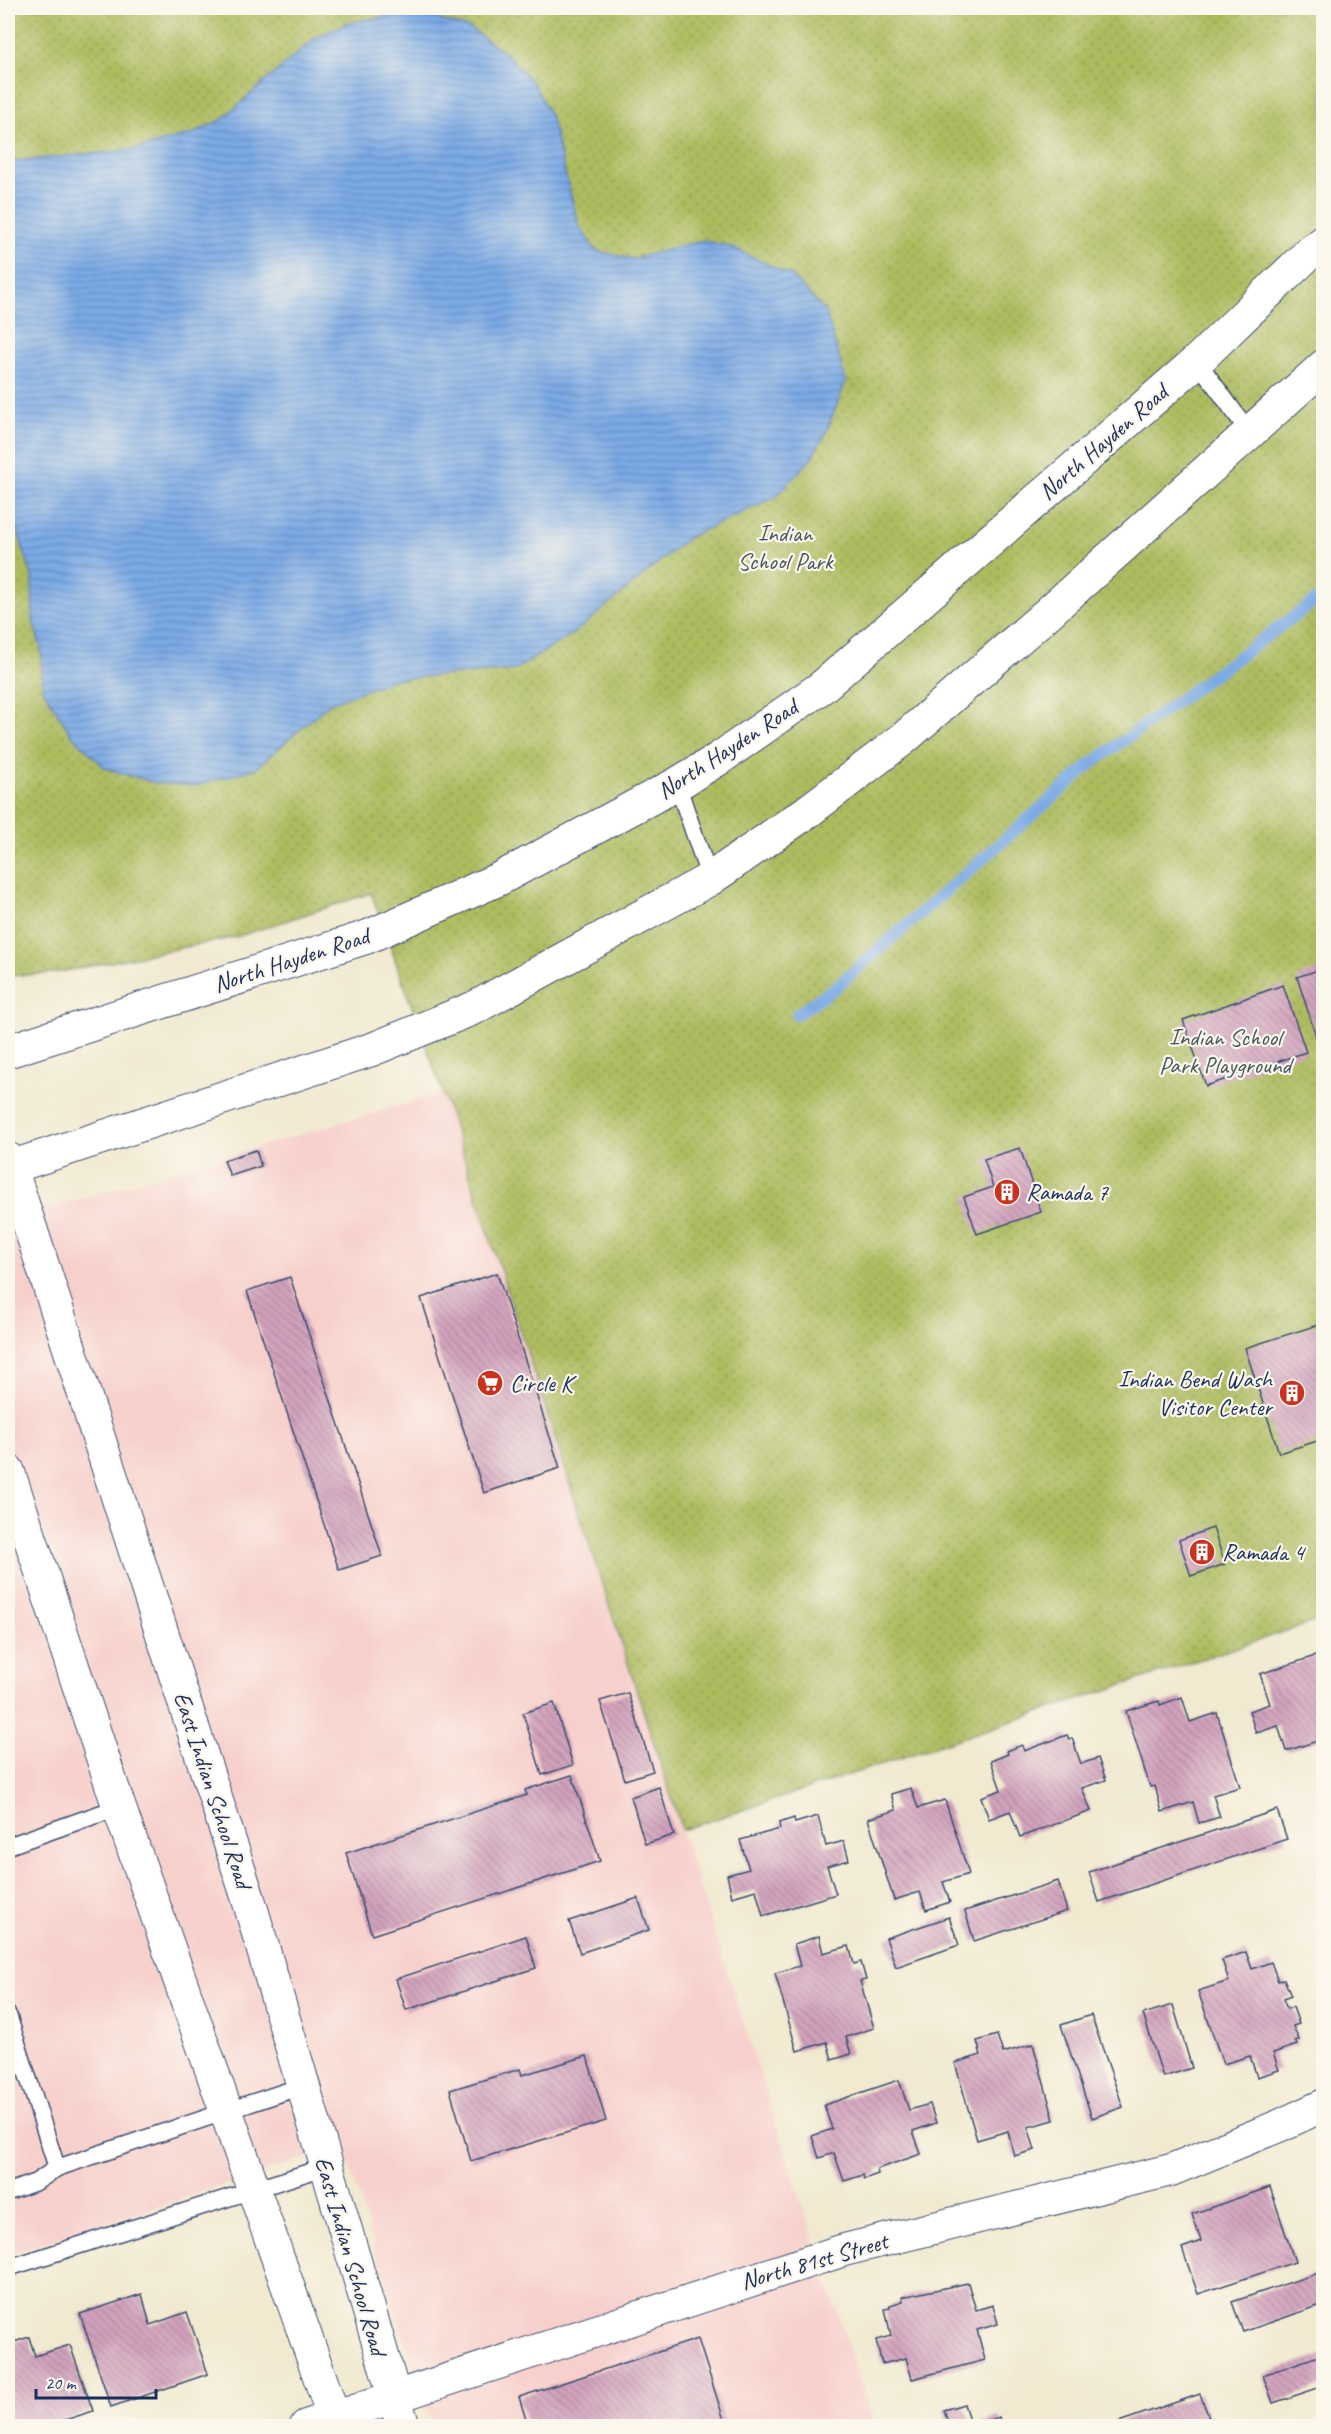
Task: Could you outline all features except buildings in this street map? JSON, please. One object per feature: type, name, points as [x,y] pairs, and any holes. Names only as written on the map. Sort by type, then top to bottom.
[{"type":"main road","name":"North Hayden Road","points":[[8,1050],[367,937],[499,879],[677,784],[720,758],[822,687],[1197,361],[1323,242]]},
{"type":"main road","points":[[8,1165],[373,1049],[474,1008],[551,968],[710,879],[807,812],[903,739],[1048,613],[1323,366]]},
{"type":"main road","name":"East Indian School Road","points":[[8,1165],[245,1890],[398,2412]]},
{"type":"main road","points":[[8,1470],[119,1807],[253,2190],[326,2423]]},
{"type":"street","name":"North 81st Street","points":[[326,2423],[398,2412],[844,2250],[1171,2170],[1281,2125],[1323,2105]]},
{"type":"lane","points":[[1197,361],[1249,432]]},
{"type":"lane","points":[[677,784],[710,879]]},
{"type":"lane","points":[[8,1846],[119,1807]]},
{"type":"lane","points":[[8,2015],[57,2168]]},
{"type":"lane","points":[[8,2192],[36,2182],[57,2168],[302,2086]]},
{"type":"lane","points":[[8,2268],[325,2167]]},
{"type":"shaded area","points":[[443,1093],[875,2426],[440,2426],[427,2414],[343,2146],[8,2255],[8,1220]]},
{"type":"green space","name":"Indian School Park","points":[[8,8],[1323,8],[1323,1619],[682,1830],[443,1093],[371,893],[236,937],[55,973],[9,976],[8,974]]},
{"type":"water","points":[[393,15],[427,16],[471,29],[506,54],[533,83],[550,115],[579,226],[596,251],[633,259],[703,240],[731,247],[792,276],[826,313],[846,381],[826,433],[810,460],[776,497],[689,537],[577,631],[515,670],[395,679],[330,703],[256,768],[196,786],[156,783],[104,767],[70,733],[43,689],[41,648],[33,621],[32,576],[17,529],[8,512],[8,162],[137,149],[192,134],[221,120],[315,38],[347,23]]},
{"type":"waterway","points":[[797,1014],[836,987],[1091,764],[1318,599]]},
{"type":"place","name":"Ramada 7","points":[[1007,1192]]},
{"type":"place","name":"Circle K","points":[[490,1383]]},
{"type":"place","name":"Indian Bend Wash Visitor Center","points":[[1292,1393]]},
{"type":"place","name":"Ramada 4","points":[[1202,1552]]},
{"type":"park label","name":"Indian School Park Playground","points":[[1225,1051]]}]
